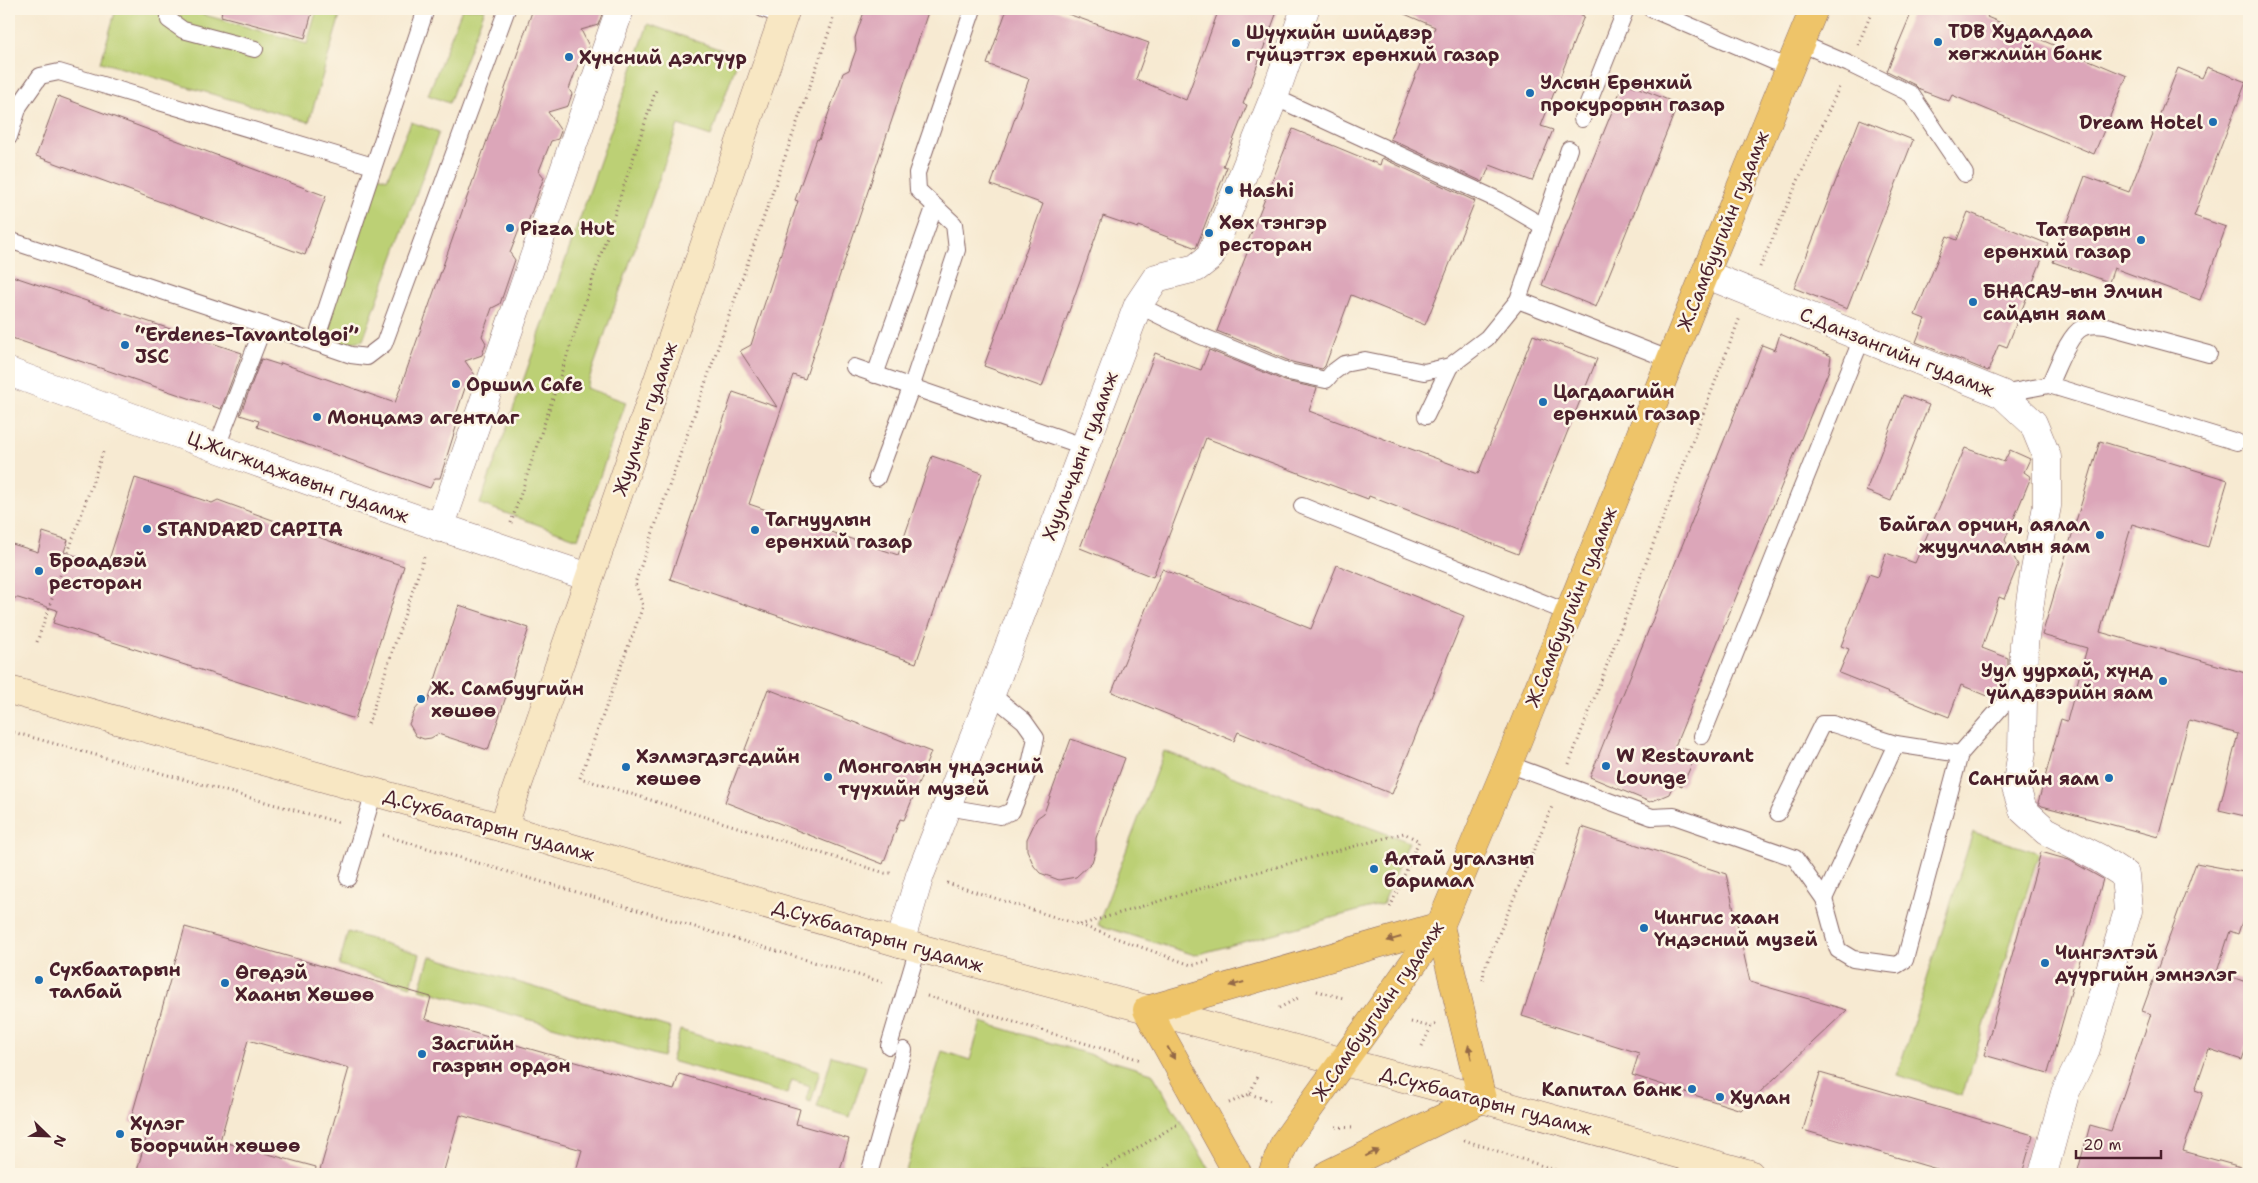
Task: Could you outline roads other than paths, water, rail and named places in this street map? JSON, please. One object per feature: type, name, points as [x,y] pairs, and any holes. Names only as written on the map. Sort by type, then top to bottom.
[{"type":"main road","name":"Ж.Самбуугийн гудамж","points":[[1272,1174],[1285,1142],[1440,926],[1508,764],[1704,274],[1814,9]]},
{"type":"main road","name":"Жуулчны гудамж","points":[[502,828],[631,461],[777,11]]},
{"type":"main road","name":"Д.Сүхбаатарын гудамж","points":[[9,690],[502,828],[909,945],[1482,1099],[1750,1174]]},
{"type":"main road","points":[[1238,1174],[1147,1010],[1440,926],[1482,1099],[1328,1174]]},
{"type":"street","points":[[440,528],[620,9]]},
{"type":"street","name":"Хуульчдын гудамж","points":[[909,945],[920,875],[991,694],[1083,446],[1138,305],[1156,278],[1196,268],[1210,256],[1274,97],[1305,9]]},
{"type":"street","name":"С.Данзангийн гудамж","points":[[1704,274],[2002,394]]},
{"type":"street","name":"Ц.Жигжиджавын гудамж","points":[[9,372],[216,449],[440,528],[589,577]]},
{"type":"street","points":[[2002,394],[2033,423],[2047,457],[2047,506],[2024,644],[2022,752],[2016,788],[2023,810],[2046,831],[2099,858],[2125,875],[2128,911],[2085,1052],[2065,1093],[2043,1174]]},
{"type":"lane","points":[[169,9],[169,20],[183,30],[255,49]]},
{"type":"lane","points":[[315,343],[426,9]]},
{"type":"lane","points":[[9,240],[351,355],[367,357],[384,344],[507,9]]},
{"type":"lane","points":[[877,478],[911,388],[957,250],[954,224],[934,208],[918,190],[917,173],[974,9]]},
{"type":"lane","points":[[1582,120],[1626,9]]},
{"type":"lane","points":[[1650,9],[1789,68]]},
{"type":"lane","points":[[1800,43],[1911,94],[1965,174]]},
{"type":"lane","points":[[10,130],[19,106],[40,76],[59,72],[373,166]]},
{"type":"lane","points":[[1274,97],[1500,201],[1542,225]]},
{"type":"lane","points":[[1138,305],[1199,335],[1289,372],[1316,379],[1326,380],[1344,364],[1365,360],[1424,372],[1450,366],[1487,338],[1518,300],[1569,149]]},
{"type":"lane","points":[[875,374],[934,208]]},
{"type":"lane","points":[[1518,300],[1671,360]]},
{"type":"lane","points":[[2049,385],[2074,334],[2082,328],[2093,325],[2106,326],[2209,354]]},
{"type":"lane","points":[[216,449],[264,326]]},
{"type":"lane","points":[[1702,736],[1862,338]]},
{"type":"lane","points":[[1426,416],[1450,366]]},
{"type":"lane","points":[[854,367],[1083,446]]},
{"type":"lane","name":"С.Данзангийн гудамж","points":[[2002,394],[2049,385],[2237,442]]},
{"type":"lane","points":[[1302,506],[1569,613]]},
{"type":"lane","points":[[1508,764],[1652,817],[1674,816],[1795,858],[1824,899],[1838,950],[1853,959],[1897,965],[1904,960],[1960,754],[2024,680]]},
{"type":"lane","points":[[947,807],[1000,816],[1012,811],[1029,769],[1036,738],[1024,721],[991,694]]},
{"type":"lane","points":[[1778,813],[1822,724],[1833,724],[1896,744],[1960,754]]},
{"type":"lane","points":[[1824,899],[1896,744]]},
{"type":"lane","points":[[348,878],[374,792]]},
{"type":"lane","points":[[869,1174],[896,1048],[906,990],[909,945]]},
{"type":"place","name":"TDB Худалдаа хөгжлийн банк","points":[[1938,42]]},
{"type":"place","name":"Шүүхийн шийдвэр гүйцэтгэх ерөнхий газар","points":[[1236,43]]},
{"type":"place","name":"Хүнсний дэлгүүр","points":[[569,57]]},
{"type":"place","name":"Улсын Ерөнхий прокурорын газар","points":[[1530,93]]},
{"type":"place","name":"Dream Hotel","points":[[2213,122]]},
{"type":"place","name":"Hashi","points":[[1229,190]]},
{"type":"place","name":"Pizza Hut","points":[[510,228]]},
{"type":"place","name":"Хөх тэнгэр ресторан","points":[[1209,233]]},
{"type":"place","name":"Татварын ерөнхий газар","points":[[2141,240]]},
{"type":"place","name":"БНАСАУ-ын Элчин сайдын яам","points":[[1973,302]]},
{"type":"place","name":"“Erdenes-Tavantolgoi” JSC","points":[[125,345]]},
{"type":"place","name":"Оршил Cafe","points":[[456,384]]},
{"type":"place","name":"Цагдаагийн ерөнхий газар","points":[[1543,402]]},
{"type":"place","name":"Монцамэ агентлаг","points":[[317,417]]},
{"type":"place","name":"STANDARD CAPITA","points":[[147,529]]},
{"type":"place","name":"Тагнуулын ерөнхий газар","points":[[755,530]]},
{"type":"place","name":"Байгал орчин, аялал жуулчлалын яам","points":[[2100,535]]},
{"type":"place","name":"Броадвэй ресторан","points":[[39,571]]},
{"type":"place","name":"Уул уурхай, хүнд үйлдвэрийн яам","points":[[2163,681]]},
{"type":"place","name":"Ж. Самбуугийн хөшөө","points":[[421,699]]},
{"type":"place","name":"W Restaurant Lounge","points":[[1606,766]]},
{"type":"place","name":"Хэлмэгдэгсдийн хөшөө","points":[[626,767]]},
{"type":"place","name":"Монголын үндэсний түүхийн музей","points":[[828,777]]},
{"type":"place","name":"Сангийн яам","points":[[2109,778]]},
{"type":"place","name":"Алтай угалзны баримал","points":[[1374,869]]},
{"type":"place","name":"Чингис хаан Үндэсний музей","points":[[1644,928]]},
{"type":"place","name":"Чингэлтэй дүүргийн эмнэлэг","points":[[2045,963]]},
{"type":"place","name":"Сүхбаатарын талбай","points":[[39,980]]},
{"type":"place","name":"Өгөдэй Хааны Хөшөө","points":[[225,983]]},
{"type":"place","name":"Засгийн газрын ордон","points":[[422,1054]]},
{"type":"place","name":"Капитал банк","points":[[1692,1089]]},
{"type":"place","name":"Хулан","points":[[1720,1097]]},
{"type":"place","name":"Хүлэг Боорчийн хөшөө","points":[[120,1134]]}]
